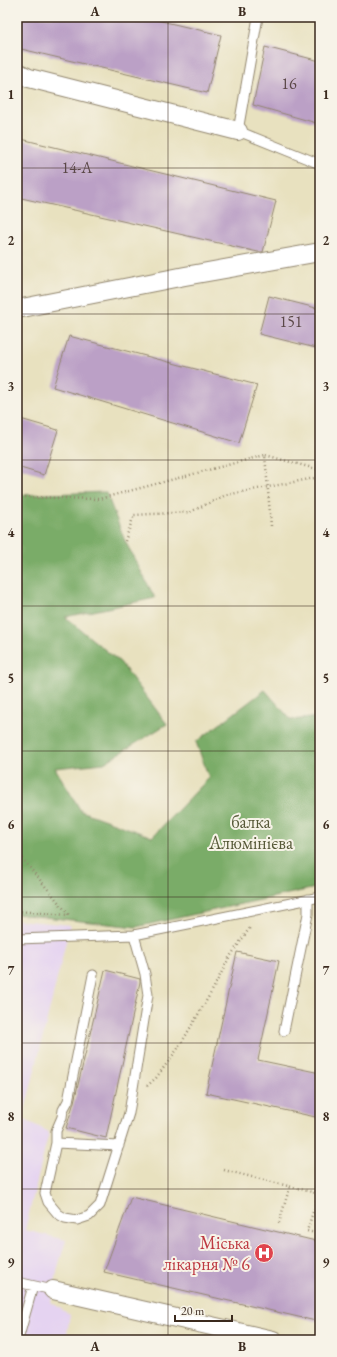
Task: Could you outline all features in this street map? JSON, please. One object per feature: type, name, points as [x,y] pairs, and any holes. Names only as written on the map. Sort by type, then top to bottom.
[{"type":"street","points":[[17,72],[29,78],[238,131]]},
{"type":"street","points":[[17,309],[185,276],[320,252]]},
{"type":"street","points":[[53,1290],[273,1340]]},
{"type":"lane","points":[[258,17],[238,131],[320,164]]},
{"type":"lane","points":[[17,939],[134,935],[320,897]]},
{"type":"lane","points":[[284,1031],[308,914],[308,900]]},
{"type":"lane","points":[[93,975],[68,1101],[63,1110],[62,1117],[56,1131],[56,1144],[45,1194],[48,1202],[58,1214],[72,1220],[77,1220],[88,1216],[100,1205],[129,1113],[148,995],[146,974],[134,935]]},
{"type":"lane","points":[[56,1144],[119,1146]]},
{"type":"lane","points":[[17,1282],[53,1290]]},
{"type":"lane","points":[[18,1340],[33,1286]]},
{"type":"path","points":[[300,17],[320,22]]},
{"type":"path","points":[[17,497],[99,499],[265,455],[320,470]]},
{"type":"path","points":[[265,455],[271,526]]},
{"type":"path","points":[[125,541],[134,515],[190,512],[226,495],[320,477]]},
{"type":"path","points":[[17,852],[69,915],[17,911]]},
{"type":"path","points":[[131,1100],[156,1078],[179,1047],[212,991],[229,958],[252,924]]},
{"type":"path","points":[[224,1170],[319,1193],[307,1231],[320,1234]]},
{"type":"path","points":[[279,1223],[290,1186]]},
{"type":"shaded area","points":[[17,920],[70,925],[23,1119],[49,1132],[25,1230],[66,1240],[58,1267],[51,1302],[70,1315],[66,1340],[17,1340]]},
{"type":"green space","name":"балка Алюмінієва","points":[[106,492],[125,541],[155,598],[65,617],[120,662],[167,724],[104,763],[55,768],[81,811],[152,837],[209,778],[196,742],[265,690],[291,720],[320,717],[320,887],[136,927],[17,914],[17,495]]},
{"type":"building","points":[[22,17],[144,17],[221,35],[207,93],[17,48],[17,34]]},
{"type":"building","points":[[265,47],[320,61],[320,124],[253,105]]},
{"type":"building","points":[[17,138],[276,201],[263,252],[17,197]]},
{"type":"building","points":[[269,296],[320,309],[320,349],[259,334]]},
{"type":"building","points":[[69,336],[257,385],[239,443],[53,387]]},
{"type":"building","points":[[17,418],[58,430],[44,475],[17,467]]},
{"type":"building","points":[[237,952],[279,961],[258,1060],[320,1073],[320,1118],[206,1093]]},
{"type":"building","points":[[105,970],[140,979],[106,1138],[66,1128],[74,1102]]},
{"type":"building","points":[[131,1197],[320,1242],[320,1322],[104,1272]]},
{"type":"place","name":"Мiська лiкарня № 6","points":[[264,1253]]}]
